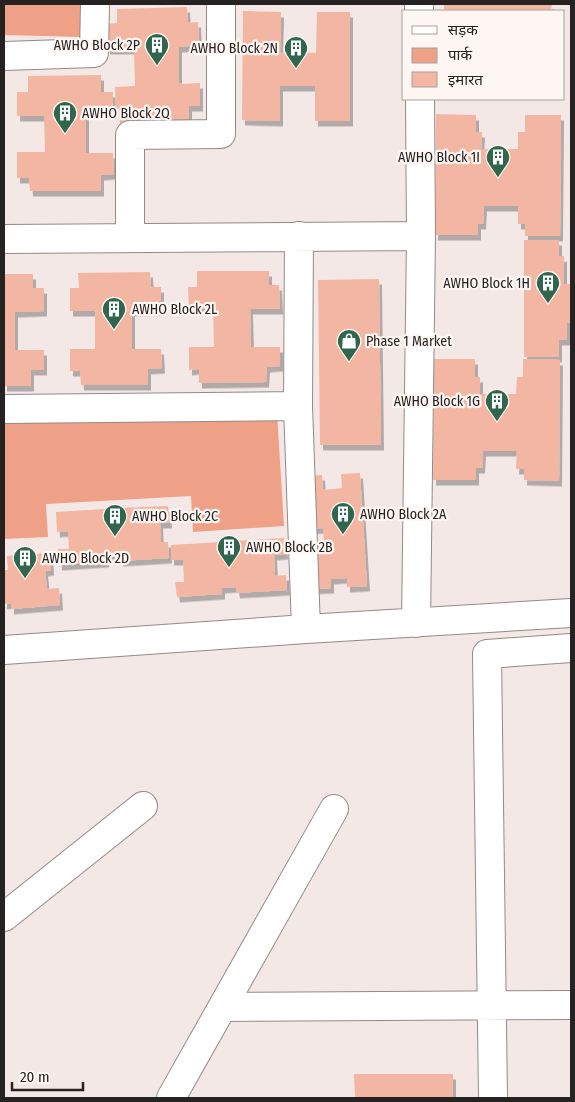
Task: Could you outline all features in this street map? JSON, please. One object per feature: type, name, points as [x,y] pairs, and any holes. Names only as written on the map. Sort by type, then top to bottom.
[{"type":"street","points":[[4,56],[94,53],[95,4]]},
{"type":"street","points":[[130,238],[130,135],[221,134],[221,4]]},
{"type":"street","points":[[416,623],[421,236],[420,100]]},
{"type":"street","points":[[299,236],[298,406],[306,629]]},
{"type":"street","points":[[4,239],[421,236]]},
{"type":"street","points":[[4,409],[298,406]]},
{"type":"street","points":[[4,650],[571,613]]},
{"type":"street","points":[[493,1098],[487,654],[571,648]]},
{"type":"street","points":[[4,917],[143,806]]},
{"type":"street","points":[[171,1098],[334,809]]},
{"type":"street","points":[[223,1007],[571,1005]]},
{"type":"green space","points":[[4,4],[80,4],[81,37],[4,35]]},
{"type":"green space","points":[[277,413],[284,526],[193,532],[191,496],[46,504],[48,537],[4,539],[4,419]]},
{"type":"building","points":[[444,4],[552,4],[551,10],[444,10]]},
{"type":"building","name":"AWHO Block 2P","points":[[187,7],[188,23],[198,22],[199,46],[179,47],[179,84],[200,83],[200,106],[189,106],[189,124],[120,125],[119,109],[116,110],[115,87],[135,86],[134,49],[107,49],[107,24],[117,23],[117,9]]},
{"type":"building","name":"AWHO Block 2N","points":[[243,11],[281,12],[280,52],[316,53],[317,12],[350,12],[350,121],[315,121],[315,86],[280,86],[280,121],[242,120]]},
{"type":"building","name":"AWHO Block 2Q","points":[[101,75],[101,92],[113,92],[113,113],[86,113],[86,153],[113,153],[114,174],[101,175],[101,191],[30,191],[29,178],[17,178],[17,152],[45,152],[44,116],[17,116],[17,92],[28,92],[28,76]]},
{"type":"building","name":"AWHO Block 1I","points":[[436,114],[476,115],[476,132],[482,132],[481,149],[518,149],[518,132],[525,132],[525,115],[561,115],[560,236],[525,236],[525,224],[518,224],[518,206],[484,206],[483,224],[478,224],[478,235],[435,235]]},
{"type":"building","name":"AWHO Block 1H","points":[[524,240],[559,240],[559,257],[564,256],[564,284],[571,284],[571,323],[567,323],[567,340],[559,340],[559,357],[524,357]]},
{"type":"building","points":[[197,271],[269,271],[269,285],[279,285],[280,309],[250,309],[251,347],[280,347],[280,366],[267,367],[266,382],[199,383],[199,369],[189,370],[189,347],[214,347],[213,309],[189,309],[188,287],[197,287]]},
{"type":"building","name":"AWHO Block 2L","points":[[150,272],[151,287],[161,287],[161,310],[132,311],[132,349],[161,349],[162,368],[148,369],[148,385],[81,385],[80,371],[70,371],[70,349],[95,349],[95,311],[70,311],[70,288],[79,288],[78,273]]},
{"type":"building","points":[[4,274],[33,274],[33,288],[44,288],[44,311],[15,312],[15,350],[44,350],[44,370],[31,370],[31,386],[4,386]]},
{"type":"building","name":"Phase 1 Market","points":[[379,279],[381,445],[320,445],[318,280]]},
{"type":"building","name":"AWHO Block 1G","points":[[434,359],[475,359],[475,377],[480,377],[480,394],[516,394],[517,377],[523,377],[523,359],[560,360],[559,481],[524,480],[524,469],[516,469],[517,451],[483,451],[482,468],[476,468],[476,480],[433,480]]},
{"type":"building","name":"AWHO Block 2A","points":[[360,473],[367,586],[347,587],[347,578],[331,579],[331,588],[308,589],[306,543],[324,542],[323,528],[305,529],[302,476],[322,475],[323,490],[342,488],[341,474]]},
{"type":"building","name":"AWHO Block 2C","points":[[168,506],[169,523],[160,523],[161,542],[168,542],[169,558],[120,561],[119,554],[106,554],[106,562],[59,565],[58,549],[69,549],[68,531],[57,532],[56,512],[105,509],[106,525],[119,524],[118,508]]},
{"type":"building","name":"AWHO Block 2B","points":[[284,538],[285,554],[274,555],[275,576],[286,575],[287,590],[237,593],[236,587],[222,588],[222,594],[177,597],[175,582],[184,582],[183,560],[171,560],[171,545],[221,542],[221,555],[235,554],[234,541]]},
{"type":"building","name":"AWHO Block 2D","points":[[50,553],[51,570],[45,571],[47,589],[59,588],[60,605],[11,609],[11,603],[4,604],[4,570],[8,570],[7,556]]},
{"type":"building","points":[[354,1074],[453,1074],[453,1098],[355,1098]]},
{"type":"place","name":"AWHO Block 2P","points":[[157,66]]},
{"type":"place","name":"AWHO Block 2N","points":[[296,69]]},
{"type":"place","name":"AWHO Block 2Q","points":[[65,134]]},
{"type":"place","name":"AWHO Block 1I","points":[[498,178]]},
{"type":"place","name":"AWHO Block 1H","points":[[548,304]]},
{"type":"place","name":"AWHO Block 2L","points":[[114,330]]},
{"type":"place","name":"Phase 1 Market","points":[[349,362]]},
{"type":"place","name":"AWHO Block 1G","points":[[497,422]]},
{"type":"place","name":"AWHO Block 2A","points":[[343,535]]},
{"type":"place","name":"AWHO Block 2C","points":[[115,537]]},
{"type":"place","name":"AWHO Block 2B","points":[[229,568]]},
{"type":"place","name":"AWHO Block 2D","points":[[25,579]]}]
